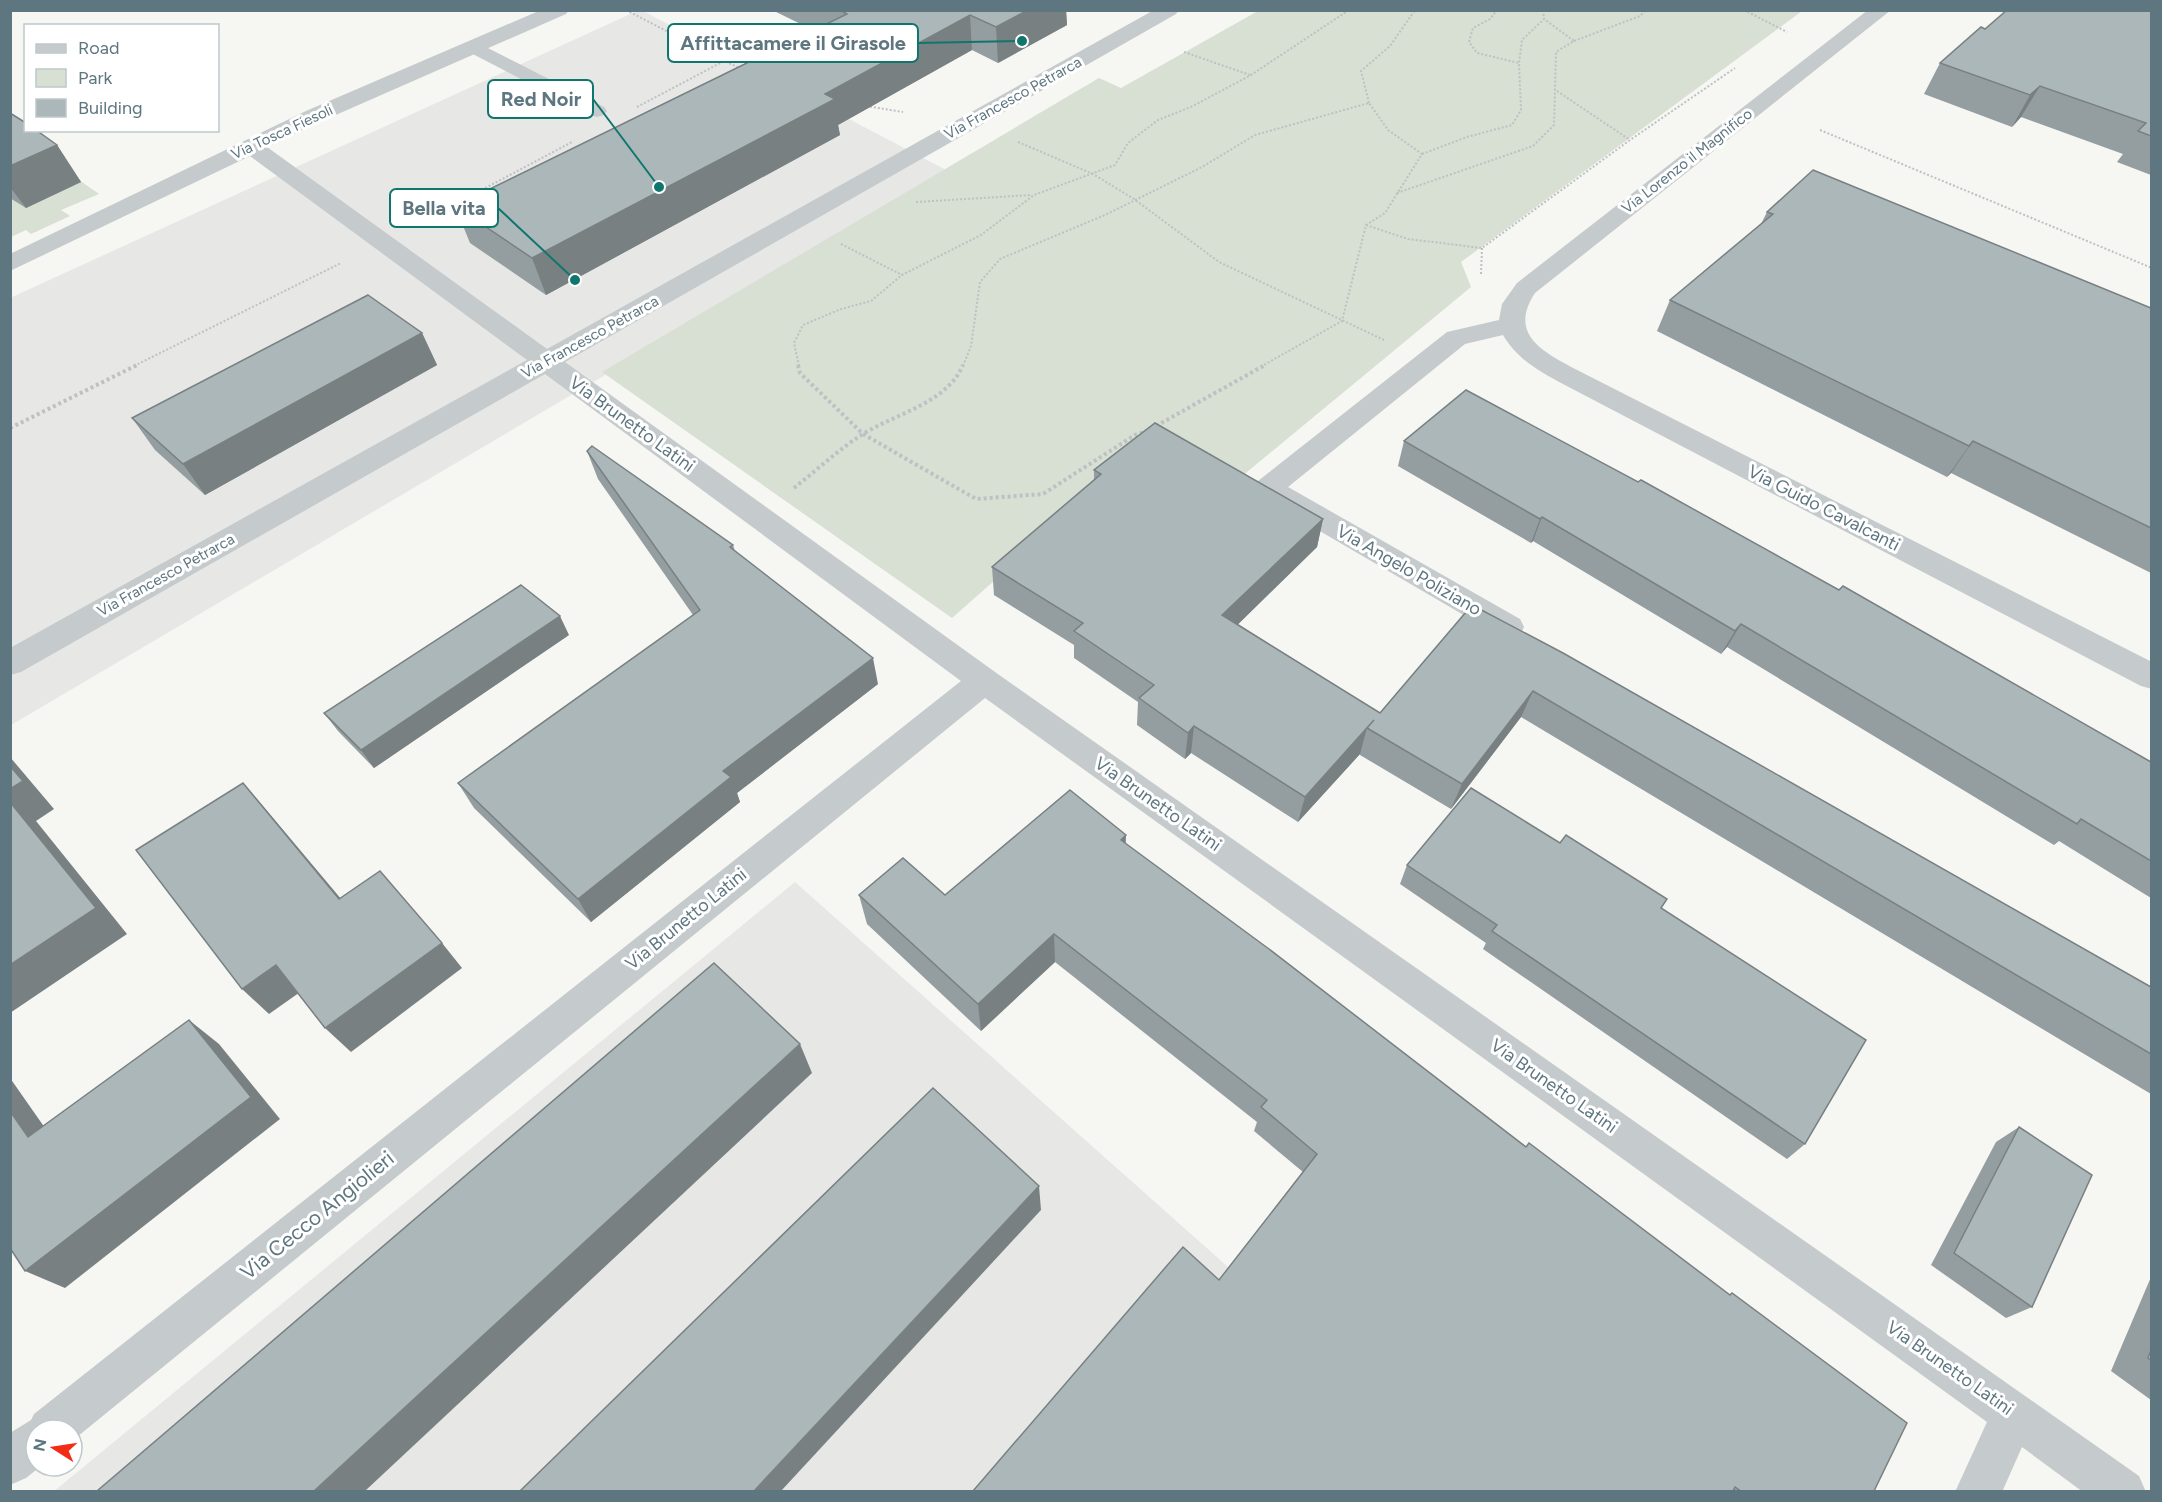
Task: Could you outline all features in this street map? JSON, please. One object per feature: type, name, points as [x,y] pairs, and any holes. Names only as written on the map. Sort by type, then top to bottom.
[{"type":"street","name":"Via Tosca Fiesoli","points":[[10,264],[251,146],[559,10]]},
{"type":"street","name":"Via Francesco Petrarca","points":[[10,663],[1169,10]]},
{"type":"street","name":"Via Lorenzo il Magnifico","points":[[1511,325],[1514,306],[1526,288],[1881,10]]},
{"type":"street","name":"Via Brunetto Latini","points":[[251,146],[984,681],[2123,1491]]},
{"type":"street","name":"Via Angelo Poliziano","points":[[1511,325],[1456,338],[1268,488],[1535,642]]},
{"type":"street","name":"Via Guido Cavalcanti","points":[[1511,325],[1513,334],[1520,344],[1532,355],[1557,370],[2151,677]]},
{"type":"street","name":"Via Brunetto Latini","points":[[585,1000],[984,681]]},
{"type":"street","name":"Via Cecco Angiolieri","points":[[65,1418],[585,1000]]},
{"type":"street","points":[[1978,1491],[2014,1414]]},
{"type":"street","points":[[10,1462],[24,1451]]},
{"type":"lane","points":[[474,47],[597,111]]},
{"type":"path","points":[[626,10],[724,61]]},
{"type":"path","points":[[857,186],[887,203],[1034,195],[1115,165],[1128,143],[1158,120],[1191,107],[1251,75],[1349,10]]},
{"type":"path","points":[[1415,10],[1390,46],[1361,71],[1369,103],[1388,130],[1422,154]]},
{"type":"path","points":[[1497,10],[1490,19],[1473,28],[1469,42],[1477,53],[1519,63]]},
{"type":"path","points":[[1543,10],[1544,19],[1574,41]]},
{"type":"path","points":[[1397,193],[1533,146],[1554,125],[1556,52],[1574,41],[1640,16],[1646,10]]},
{"type":"path","points":[[1744,10],[1787,32]]},
{"type":"path","points":[[1034,195],[981,236],[902,275],[871,301],[841,309],[803,325],[794,343],[800,373],[863,434],[976,499],[1043,494],[1135,435],[1148,431],[1201,402],[1342,321],[1366,225],[1385,213],[1422,154],[1467,137],[1512,125],[1521,110],[1519,63],[1522,40],[1544,19]]},
{"type":"path","points":[[1778,39],[1795,27]]},
{"type":"path","points":[[1184,52],[1251,75]]},
{"type":"path","points":[[1366,225],[1408,239],[1482,248],[1630,140],[1739,65]]},
{"type":"path","points":[[1556,90],[1630,140]]},
{"type":"path","points":[[758,516],[863,434],[930,399],[957,380],[971,346],[980,282],[999,259],[1105,215],[1202,167],[1255,135],[1369,103]]},
{"type":"path","points":[[1820,130],[2151,268]]},
{"type":"path","points":[[796,220],[902,275]]},
{"type":"shaded area","points":[[637,11],[643,11],[950,172],[11,725],[10,298]]},
{"type":"shaded area","points":[[795,882],[1480,1491],[53,1492],[70,1478],[84,1478],[84,1467]]},
{"type":"green space","points":[[1258,11],[1802,11],[1461,262],[1471,287],[1236,481],[1146,447],[952,618],[602,372],[1099,78],[1121,88]]},
{"type":"green space","points":[[10,132],[99,194],[61,210],[70,216],[31,234],[26,230],[11,237]]},
{"type":"building","points":[[840,10],[1028,10],[996,27],[970,15],[825,94],[835,99],[532,258],[455,206],[847,14]]},
{"type":"building","points":[[2007,10],[2151,10],[2151,136],[2138,131],[2146,123],[2040,86],[2030,95],[1940,63],[1981,27],[1985,29]]},
{"type":"building","points":[[10,113],[24,122],[24,132],[39,132],[57,145],[10,166]]},
{"type":"building","points":[[1813,170],[2151,308],[2151,528],[1973,441],[1969,446],[1670,300],[1773,214],[1767,212]]},
{"type":"building","points":[[368,295],[422,333],[183,464],[132,418]]},
{"type":"building","points":[[1466,390],[1638,482],[1641,480],[1839,590],[1843,586],[2151,762],[2151,861],[2081,819],[2077,824],[1741,624],[1735,631],[1542,517],[1540,519],[1404,441]]},
{"type":"building","points":[[1155,423],[1323,519],[1222,615],[1380,713],[1472,605],[1563,653],[2151,987],[2151,1054],[1533,691],[1462,784],[1367,728],[1374,720],[1305,797],[1194,726],[1188,733],[1139,698],[1154,685],[1074,631],[1083,623],[992,567],[1101,474],[1094,470]]},
{"type":"building","points":[[592,446],[733,545],[730,547],[873,658],[723,771],[731,777],[578,899],[458,783],[700,610],[587,451]]},
{"type":"building","points":[[521,585],[560,616],[361,750],[324,713]]},
{"type":"building","points":[[10,766],[23,781],[10,789]]},
{"type":"building","points":[[243,783],[339,899],[380,871],[442,943],[325,1028],[276,965],[242,989],[136,850]]},
{"type":"building","points":[[1471,788],[1560,843],[1566,835],[1667,899],[1661,908],[1866,1040],[1805,1144],[1492,931],[1497,925],[1407,865]]},
{"type":"building","points":[[1070,790],[1126,835],[1121,840],[1269,949],[1526,1147],[1529,1143],[1730,1295],[1732,1293],[1907,1423],[1874,1491],[1741,1491],[1735,1487],[1733,1491],[973,1491],[1183,1247],[1219,1280],[1317,1154],[1261,1107],[1267,1100],[1054,934],[978,1004],[859,895],[903,858],[945,895]]},
{"type":"building","points":[[10,802],[96,908],[10,965]]},
{"type":"building","points":[[714,963],[800,1044],[314,1491],[97,1491]]},
{"type":"building","points":[[189,1020],[251,1097],[25,1271],[10,1248],[10,1111],[28,1137]]},
{"type":"building","points":[[933,1088],[1039,1186],[754,1491],[520,1491]]},
{"type":"building","points":[[2019,1127],[2092,1175],[2032,1307],[1954,1253]]},
{"type":"place","name":"Affittacamere il Girasole","points":[[1022,41]]},
{"type":"place","name":"Red Noir","points":[[659,187]]},
{"type":"place","name":"Bella vita","points":[[575,280]]}]
